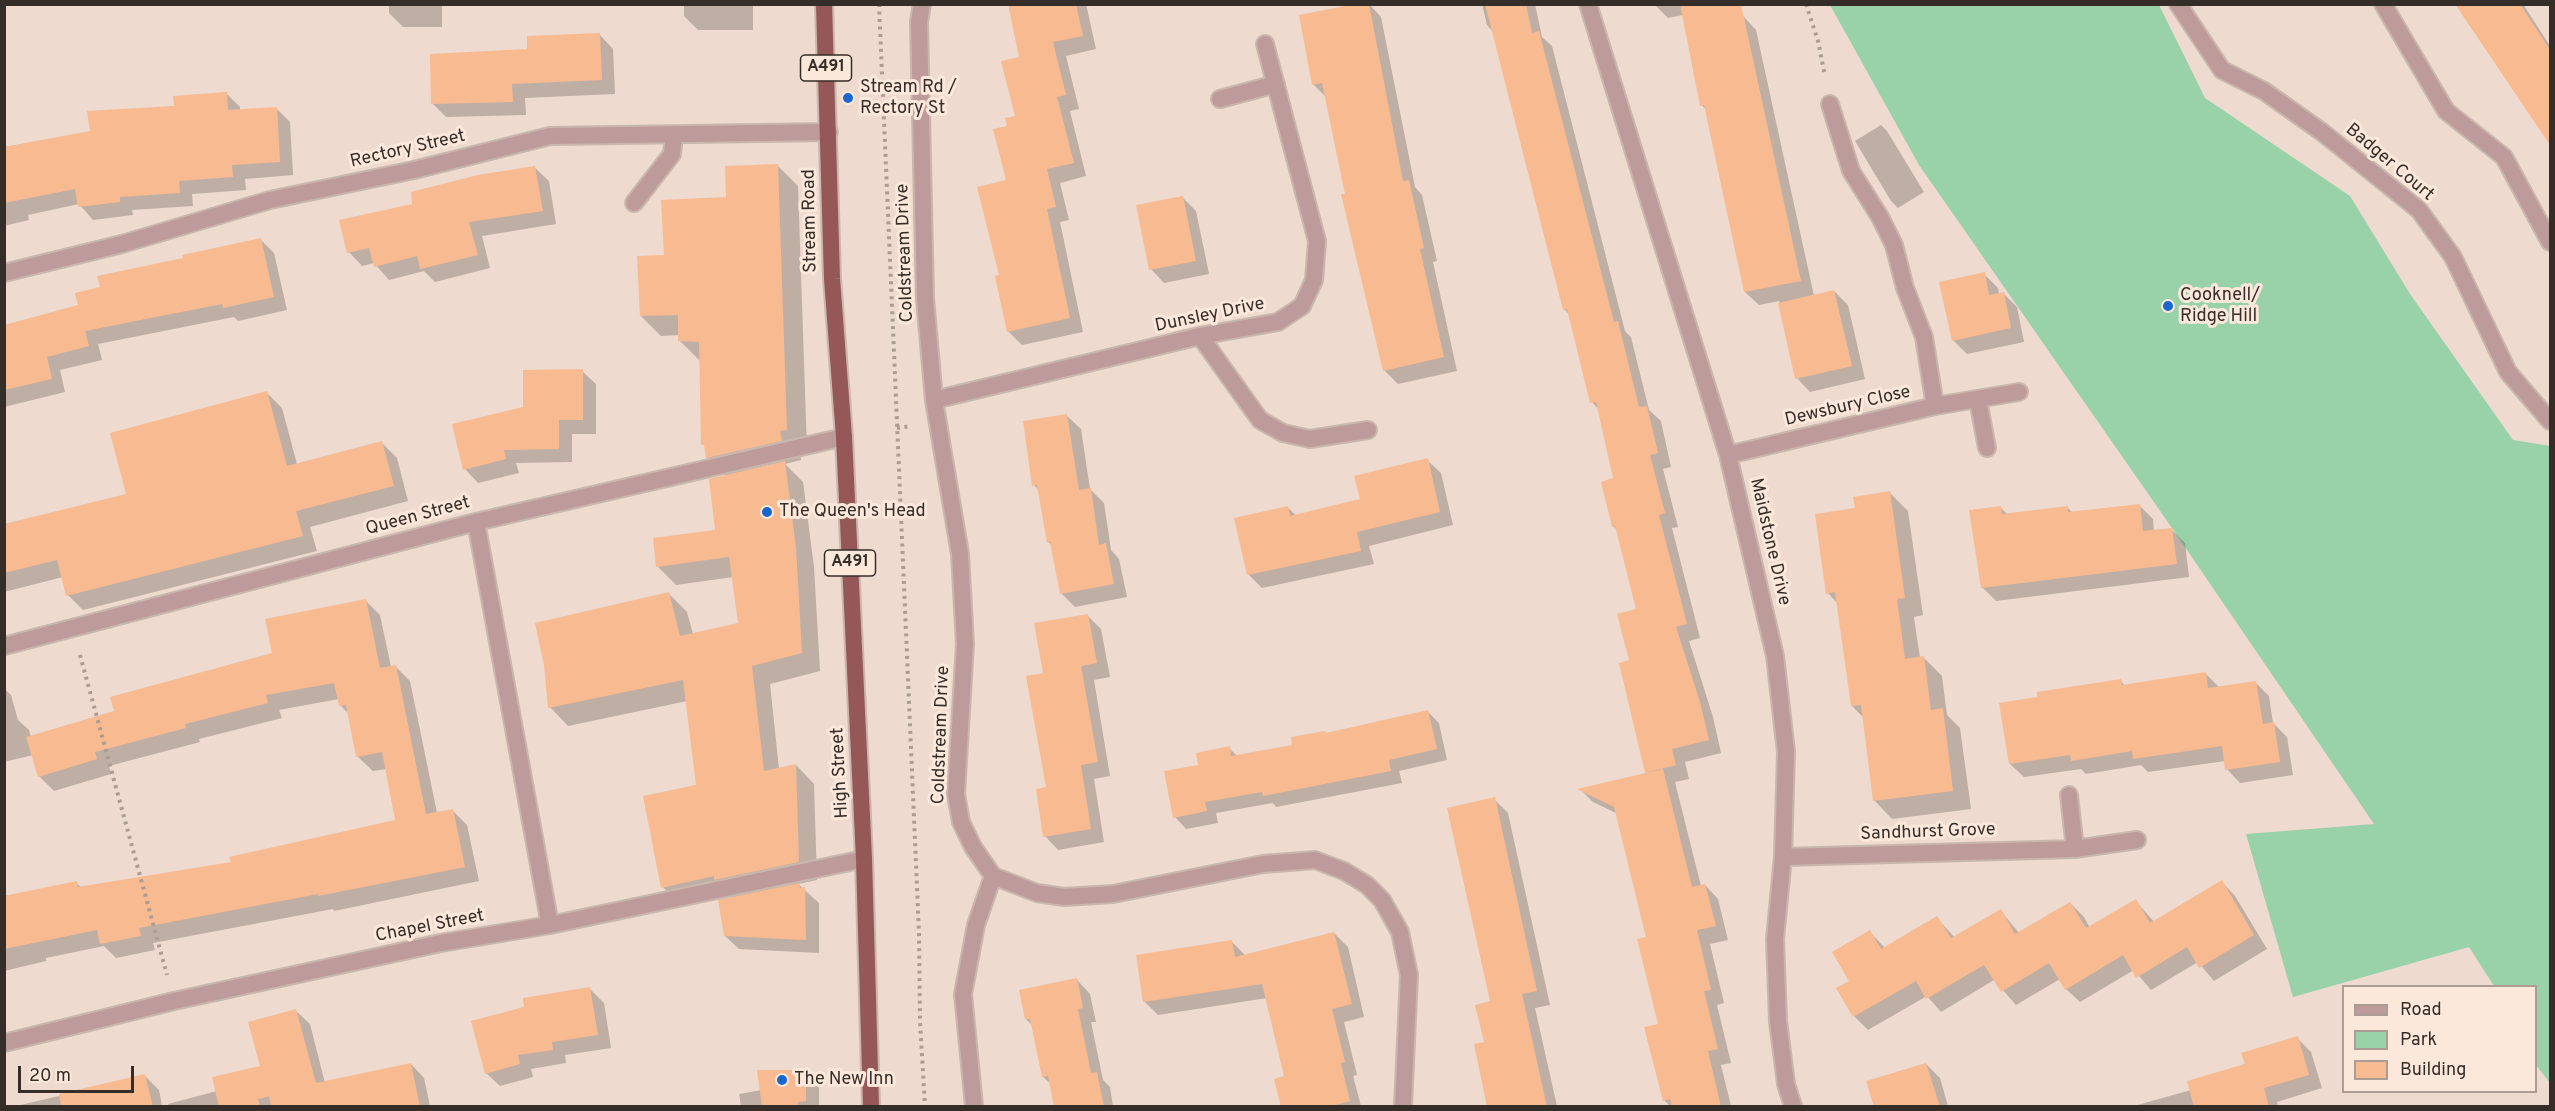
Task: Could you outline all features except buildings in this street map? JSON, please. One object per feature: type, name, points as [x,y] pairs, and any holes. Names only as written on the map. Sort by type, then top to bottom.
[{"type":"highway","name":"Stream Road","points":[[824,4],[832,279],[844,437]]},
{"type":"highway","name":"High Street","points":[[844,437],[864,859],[871,1107]]},
{"type":"street","name":"Coldstream Drive","points":[[922,4],[919,22],[925,298],[934,400],[960,554],[964,633],[956,794],[961,822],[973,848],[993,876]]},
{"type":"street","name":"Maidstone Drive","points":[[1588,4],[1728,455],[1776,656],[1786,752],[1783,857],[1775,939],[1778,1021],[1786,1084],[1793,1107]]},
{"type":"street","name":"Badger Court","points":[[2178,4],[2222,70],[2264,91],[2293,111],[2419,210],[2452,257],[2508,372],[2550,421]]},
{"type":"street","points":[[2383,4],[2446,111],[2504,157],[2550,242]]},
{"type":"street","name":"Dunsley Drive","points":[[934,400],[1200,336],[1278,322],[1302,306],[1314,280],[1317,242],[1265,44]]},
{"type":"street","points":[[1220,99],[1276,84]]},
{"type":"street","points":[[1830,104],[1851,171],[1880,217],[1894,245],[1905,288],[1924,337],[1935,406]]},
{"type":"street","name":"Rectory Street","points":[[4,273],[122,244],[270,200],[414,170],[550,136],[829,132]]},
{"type":"street","points":[[634,203],[672,154],[674,135]]},
{"type":"street","points":[[1200,336],[1260,420],[1267,425],[1283,433],[1310,438],[1368,429]]},
{"type":"street","name":"Dewsbury Close","points":[[1728,455],[1935,406],[2019,392]]},
{"type":"street","points":[[1978,400],[1987,448]]},
{"type":"street","name":"Queen Street","points":[[4,646],[476,522],[844,437]]},
{"type":"street","points":[[476,522],[549,925]]},
{"type":"street","points":[[2069,795],[2075,849]]},
{"type":"street","name":"Sandhurst Grove","points":[[1783,857],[2075,849],[2137,840]]},
{"type":"street","name":"Chapel Street","points":[[4,1043],[174,1001],[441,944],[549,925],[864,859]]},
{"type":"street","points":[[974,1107],[963,994],[976,925],[993,876],[1037,893],[1064,897],[1113,894],[1263,864],[1316,860],[1344,871],[1367,885],[1382,900],[1400,932],[1409,975],[1403,1107]]},
{"type":"path","points":[[879,4],[925,1107]]},
{"type":"path","points":[[1806,4],[1818,40],[1830,104]]},
{"type":"path","points":[[73,628],[174,1001]]},
{"type":"green space","points":[[1830,5],[2159,5],[2205,98],[2350,196],[2410,294],[2513,440],[2550,446],[2550,1083],[2537,1066],[2537,985],[2493,985],[2469,947],[2293,997],[2246,834],[2374,824],[2172,528],[1919,165]]},
{"type":"place","name":"Stream Rd / Rectory St","points":[[848,98]]},
{"type":"place","name":"Cooknell/ Ridge Hill","points":[[2168,306]]},
{"type":"place","name":"The Queen's Head","points":[[767,512]]},
{"type":"place","name":"The New Inn","points":[[782,1080]]}]
